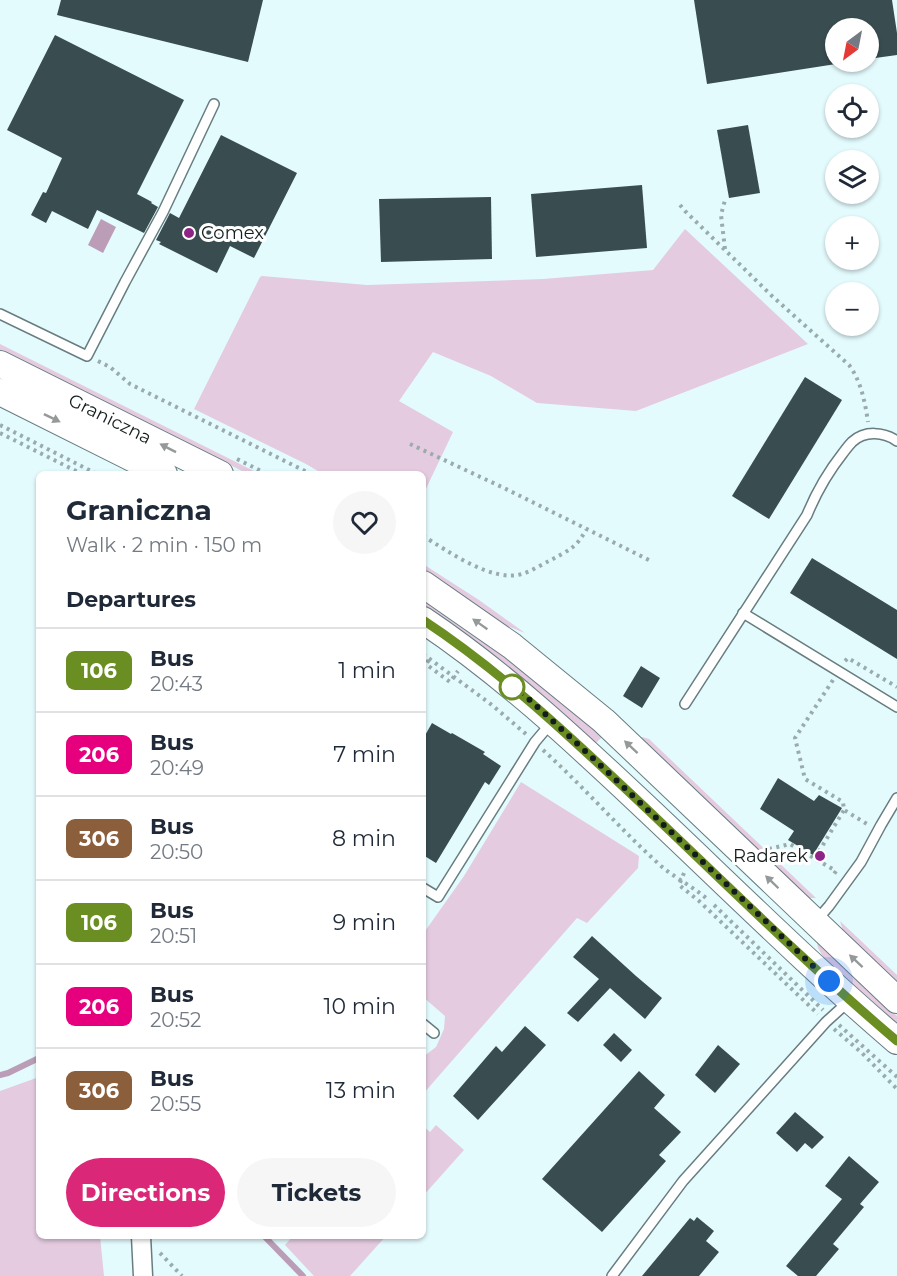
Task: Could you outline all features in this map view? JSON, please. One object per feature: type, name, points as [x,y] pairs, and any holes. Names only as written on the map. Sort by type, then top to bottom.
[{"type":"main road","name":"Graniczna","points":[[0,364],[214,471]]},
{"type":"main road","name":"Graniczna","points":[[0,392],[158,471]]},
{"type":"main road","points":[[426,586],[512,646],[604,721],[897,1000]]},
{"type":"main road","points":[[426,622],[530,700],[850,1000],[897,1041]]},
{"type":"street","points":[[141,1239],[143,1276]]},
{"type":"lane","points":[[0,314],[87,356],[163,212],[214,104]]},
{"type":"lane","points":[[686,704],[807,515],[815,496],[852,442],[874,433],[888,435],[897,441]]},
{"type":"lane","points":[[743,613],[897,707]]},
{"type":"lane","points":[[426,890],[438,897],[535,742],[553,722]]},
{"type":"lane","points":[[815,922],[855,870],[897,798]]},
{"type":"lane","points":[[612,1276],[683,1182],[826,1022],[850,1000]]},
{"type":"lane","points":[[426,1026],[434,1033]]},
{"type":"path","points":[[725,200],[721,215],[725,250]]},
{"type":"path","points":[[680,205],[764,288],[849,364],[865,401],[869,435]]},
{"type":"path","points":[[87,356],[111,367],[130,384],[305,471]]},
{"type":"path","points":[[0,425],[91,471]]},
{"type":"path","points":[[0,433],[76,471]]},
{"type":"path","points":[[410,444],[651,561]]},
{"type":"path","points":[[426,538],[478,567],[501,575],[521,574],[568,551],[580,542],[586,530]]},
{"type":"path","points":[[426,656],[455,675],[535,742],[663,867],[682,878],[707,899],[824,1011]]},
{"type":"path","points":[[426,661],[430,658]]},
{"type":"path","points":[[815,858],[844,810],[843,802],[805,779],[795,738],[848,658],[897,687]]},
{"type":"path","points":[[426,664],[450,682],[455,675]]},
{"type":"path","points":[[844,810],[866,824],[881,825]]},
{"type":"path","points":[[769,849],[790,844],[836,871],[831,879]]},
{"type":"path","points":[[682,878],[679,885],[862,1053],[897,1089]]},
{"type":"path","points":[[837,1023],[897,1077]]},
{"type":"path","points":[[159,1251],[182,1276]]},
{"type":"shaded area","points":[[101,219],[116,227],[103,253],[88,245]]},
{"type":"shaded area","points":[[685,229],[808,344],[636,411],[537,403],[491,376],[433,352],[399,401],[453,432],[426,489],[426,471],[318,471],[194,409],[262,276],[367,285],[543,279],[653,270]]},
{"type":"shaded area","points":[[0,344],[254,471],[242,471],[0,350]]},
{"type":"shaded area","points":[[426,566],[525,633],[500,623],[426,573]]},
{"type":"shaded area","points":[[426,600],[504,655],[602,737],[595,744],[525,681],[426,607]]},
{"type":"shaded area","points":[[642,737],[649,739],[816,898],[806,896],[639,739]]},
{"type":"shaded area","points":[[521,782],[639,856],[638,868],[587,923],[577,918],[426,1091],[426,1055],[436,1047],[444,1029],[445,1016],[426,1000],[426,930],[464,876]]},
{"type":"shaded area","points":[[840,921],[897,975],[897,984],[843,931]]},
{"type":"shaded area","points":[[819,942],[897,1016],[897,1026],[825,960],[818,948],[817,943]]},
{"type":"shaded area","points":[[36,1078],[36,1239],[100,1239],[104,1276],[0,1276],[0,1091]]},
{"type":"shaded area","points":[[436,1125],[464,1150],[426,1193],[426,1129],[430,1132]]},
{"type":"shaded area","points":[[290,1239],[383,1239],[350,1276],[314,1276],[285,1245]]},
{"type":"building","points":[[61,0],[263,0],[248,62],[57,15]]},
{"type":"building","points":[[694,0],[892,0],[897,33],[897,55],[879,57],[879,18],[825,18],[825,66],[707,84]]},
{"type":"building","points":[[55,35],[184,100],[137,194],[158,207],[144,233],[97,210],[88,229],[52,211],[46,223],[31,215],[43,192],[46,193],[62,158],[7,130]]},
{"type":"building","points":[[748,125],[760,193],[729,198],[717,130]]},
{"type":"building","points":[[221,135],[297,173],[254,258],[230,246],[217,273],[159,244],[161,242],[156,240],[170,213],[179,218]]},
{"type":"building","points":[[642,185],[647,248],[536,257],[531,194]]},
{"type":"building","points":[[491,197],[492,259],[381,262],[379,199]]},
{"type":"building","points":[[805,377],[842,400],[769,519],[732,496]]},
{"type":"building","points":[[812,558],[897,610],[897,659],[790,593]]},
{"type":"building","points":[[641,666],[660,678],[642,708],[623,696]]},
{"type":"building","points":[[432,723],[485,752],[483,754],[501,766],[489,785],[485,782],[436,863],[426,857],[426,734]]},
{"type":"building","points":[[778,778],[814,801],[819,795],[842,808],[813,855],[788,840],[794,831],[760,809]]},
{"type":"building","points":[[592,936],[662,998],[645,1019],[610,988],[578,1022],[567,1013],[599,979],[573,957]]},
{"type":"building","points":[[525,1026],[546,1045],[478,1120],[453,1096],[496,1046],[502,1052]]},
{"type":"building","points":[[614,1033],[632,1050],[621,1062],[603,1045]]},
{"type":"building","points":[[718,1045],[740,1064],[715,1093],[695,1075]]},
{"type":"building","points":[[639,1071],[665,1095],[654,1108],[681,1132],[659,1155],[666,1161],[602,1232],[542,1179]]},
{"type":"building","points":[[795,1112],[824,1137],[812,1149],[805,1143],[797,1152],[776,1133]]},
{"type":"building","points":[[849,1156],[879,1182],[860,1204],[864,1207],[833,1244],[839,1249],[816,1276],[798,1276],[786,1266],[842,1199],[825,1186]]},
{"type":"building","points":[[697,1217],[714,1231],[706,1241],[719,1252],[699,1276],[642,1276],[690,1218],[694,1221]]},
{"type":"waterway","points":[[0,1075],[36,1059]]},
{"type":"waterway","points":[[267,1239],[303,1276]]},
{"type":"bus line","name":"106","points":[[426,622],[530,700],[829,981],[897,1041]]},
{"type":"place","name":"Comex","points":[[189,233]]},
{"type":"place","name":"Radarek","points":[[820,856]]},
{"type":"route","points":[[512,687],[530,700],[597,762],[829,981]]}]
